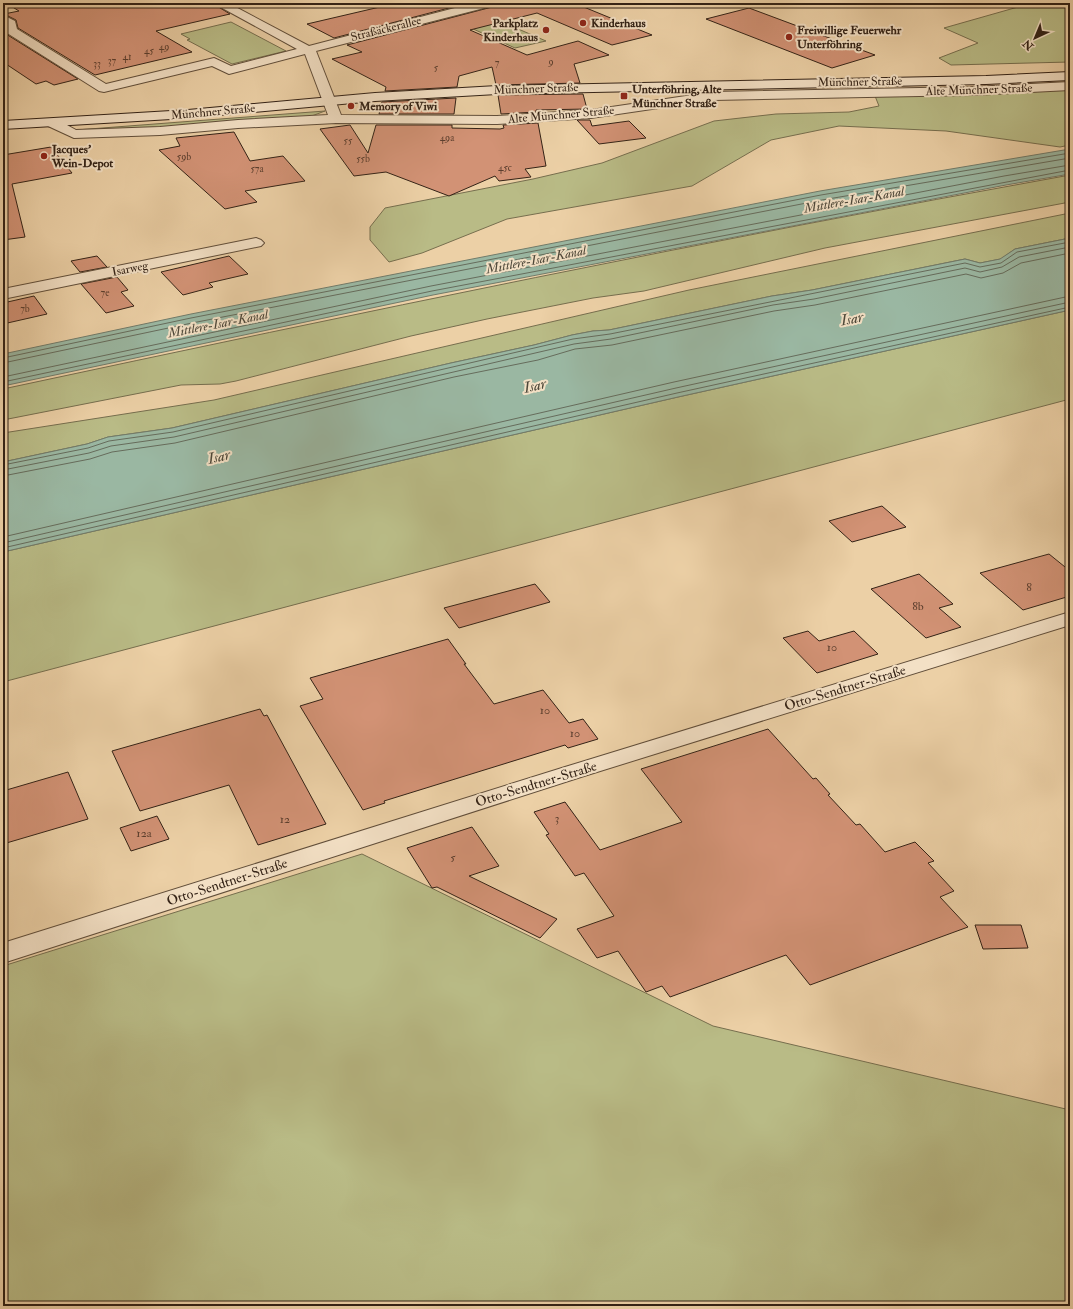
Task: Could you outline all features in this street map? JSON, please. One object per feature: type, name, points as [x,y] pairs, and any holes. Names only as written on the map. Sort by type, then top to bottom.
[{"type":"street","points":[[219,3],[297,43],[307,50],[310,53],[336,119]]},
{"type":"street","name":"Straßäckerallee","points":[[3,18],[10,24],[11,30],[104,88],[214,62],[229,70],[488,3]]},
{"type":"street","name":"Münchner Straße","points":[[3,125],[188,114],[497,90],[986,80],[1070,76]]},
{"type":"street","name":"Alte Münchner Straße","points":[[54,123],[74,134],[160,131],[245,123],[336,119],[497,120],[591,114],[713,96],[972,91],[1070,86]]},
{"type":"street","name":"Isarweg","points":[[3,294],[256,243]]},
{"type":"street","name":"Otto-Sendtner-Straße","points":[[3,953],[566,774],[1070,618]]},
{"type":"green space","points":[[1032,3],[1070,3],[1070,62],[951,65],[939,58],[978,43],[944,28]]},
{"type":"green space","points":[[479,12],[546,41],[515,48],[449,18]]},
{"type":"green space","points":[[231,22],[286,51],[232,64],[187,40],[190,39],[181,34]]},
{"type":"green space","points":[[1070,86],[1070,145],[1060,147],[946,131],[839,126],[771,140],[692,186],[507,219],[422,253],[389,262],[370,240],[370,227],[385,208],[533,179],[602,163],[714,121],[776,114],[849,112],[879,106],[875,96]]},
{"type":"green space","points":[[325,111],[309,117],[168,128],[76,130]]},
{"type":"green space","points":[[1070,175],[1070,202],[825,248],[644,291],[593,298],[487,319],[411,336],[236,381],[220,384],[181,385],[3,420],[3,389],[269,332],[669,251],[936,199]]},
{"type":"green space","points":[[1070,213],[1070,238],[1015,249],[1001,259],[980,263],[965,259],[812,290],[772,296],[609,330],[572,335],[172,428],[108,437],[87,444],[3,462],[3,433],[214,400],[689,290]]},
{"type":"green space","points":[[1070,310],[1070,399],[3,682],[3,552],[678,397]]},
{"type":"green space","points":[[362,854],[713,1026],[1070,1110],[1070,1306],[3,1306],[3,966]]},
{"type":"water","name":"Mittlere-Isar-Kanal","points":[[1070,149],[1070,174],[433,295],[3,386],[3,354],[191,314],[820,191]]},
{"type":"water","name":"Isar","points":[[1070,238],[1070,310],[678,397],[3,552],[3,462],[87,444],[108,437],[172,428],[572,335],[609,330],[772,296],[812,290],[965,259],[980,263],[1000,259],[1015,249]]},
{"type":"building","points":[[6,3],[212,3],[230,14],[156,31],[192,52],[95,75],[18,28],[16,20],[4,14],[19,11]]},
{"type":"building","points":[[397,3],[468,3],[334,38],[307,24]]},
{"type":"building","points":[[495,3],[574,3],[652,35],[612,45],[537,13],[470,30],[527,55],[578,41],[609,55],[574,64],[580,83],[496,85],[492,67],[459,76],[457,87],[385,91],[386,87],[332,59],[362,52],[347,45],[492,7]]},
{"type":"building","points":[[749,8],[875,55],[832,68],[706,19]]},
{"type":"building","points":[[3,28],[6,34],[78,79],[54,85],[46,81],[36,84],[3,62]]},
{"type":"building","points":[[583,94],[587,109],[536,110],[536,112],[501,114],[498,95]]},
{"type":"building","points":[[456,98],[454,114],[379,114],[382,102]]},
{"type":"building","points":[[577,120],[590,120],[592,126],[629,121],[646,138],[599,144]]},
{"type":"building","points":[[538,123],[546,166],[525,169],[531,177],[499,181],[495,176],[449,196],[386,172],[354,176],[320,129],[350,125],[368,153],[376,125],[452,125],[452,128],[500,129],[504,128],[503,125]]},
{"type":"building","points":[[234,132],[250,161],[283,156],[305,181],[245,191],[257,202],[225,209],[159,150],[180,146],[176,138]]},
{"type":"building","points":[[51,147],[72,173],[12,184],[25,237],[3,240],[3,155]]},
{"type":"building","points":[[97,256],[107,267],[80,272],[71,261]]},
{"type":"building","points":[[229,256],[248,274],[209,283],[213,287],[183,295],[161,272]]},
{"type":"building","points":[[117,277],[128,290],[121,292],[134,306],[106,313],[81,284]]},
{"type":"building","points":[[34,296],[47,314],[3,324],[3,303]]},
{"type":"building","points":[[882,506],[906,527],[852,542],[829,521]]},
{"type":"building","points":[[1049,554],[1070,571],[1070,596],[1023,610],[980,573]]},
{"type":"building","points":[[919,574],[953,604],[939,608],[961,627],[926,638],[871,589]]},
{"type":"building","points":[[535,584],[550,602],[459,628],[444,608]]},
{"type":"building","points":[[808,631],[819,641],[854,631],[878,654],[817,673],[783,638]]},
{"type":"building","points":[[448,639],[466,664],[464,664],[494,704],[543,690],[569,723],[583,719],[598,739],[568,748],[565,745],[384,801],[385,803],[363,810],[300,706],[323,699],[310,678]]},
{"type":"building","points":[[260,709],[264,716],[267,715],[326,824],[258,845],[229,785],[140,811],[112,751]]},
{"type":"building","points":[[768,729],[813,779],[816,778],[830,794],[828,795],[856,825],[860,824],[885,852],[915,842],[934,861],[928,863],[954,891],[940,897],[968,927],[810,985],[786,955],[670,997],[662,986],[646,992],[618,951],[597,958],[577,929],[614,916],[584,873],[575,876],[546,835],[549,834],[534,812],[565,802],[600,850],[682,822],[641,769]]},
{"type":"building","points":[[68,772],[88,819],[3,844],[3,791]]},
{"type":"building","points":[[157,816],[169,839],[131,851],[120,828]]},
{"type":"building","points":[[472,827],[499,866],[469,876],[557,919],[540,938],[437,887],[432,888],[407,848]]},
{"type":"building","points":[[975,925],[1021,925],[1028,948],[983,949]]},
{"type":"place","name":"Kinderhaus","points":[[583,23]]},
{"type":"place","name":"Parkplatz Kinderhaus","points":[[546,30]]},
{"type":"place","name":"Freiwillige Feuerwehr Unterföhring","points":[[789,37]]},
{"type":"place","name":"Unterföhring, Alte Münchner Straße","points":[[624,96]]},
{"type":"place","name":"Memory of Viwi","points":[[351,106]]},
{"type":"place","name":"Jacques' Wein-Depot","points":[[44,156]]}]
